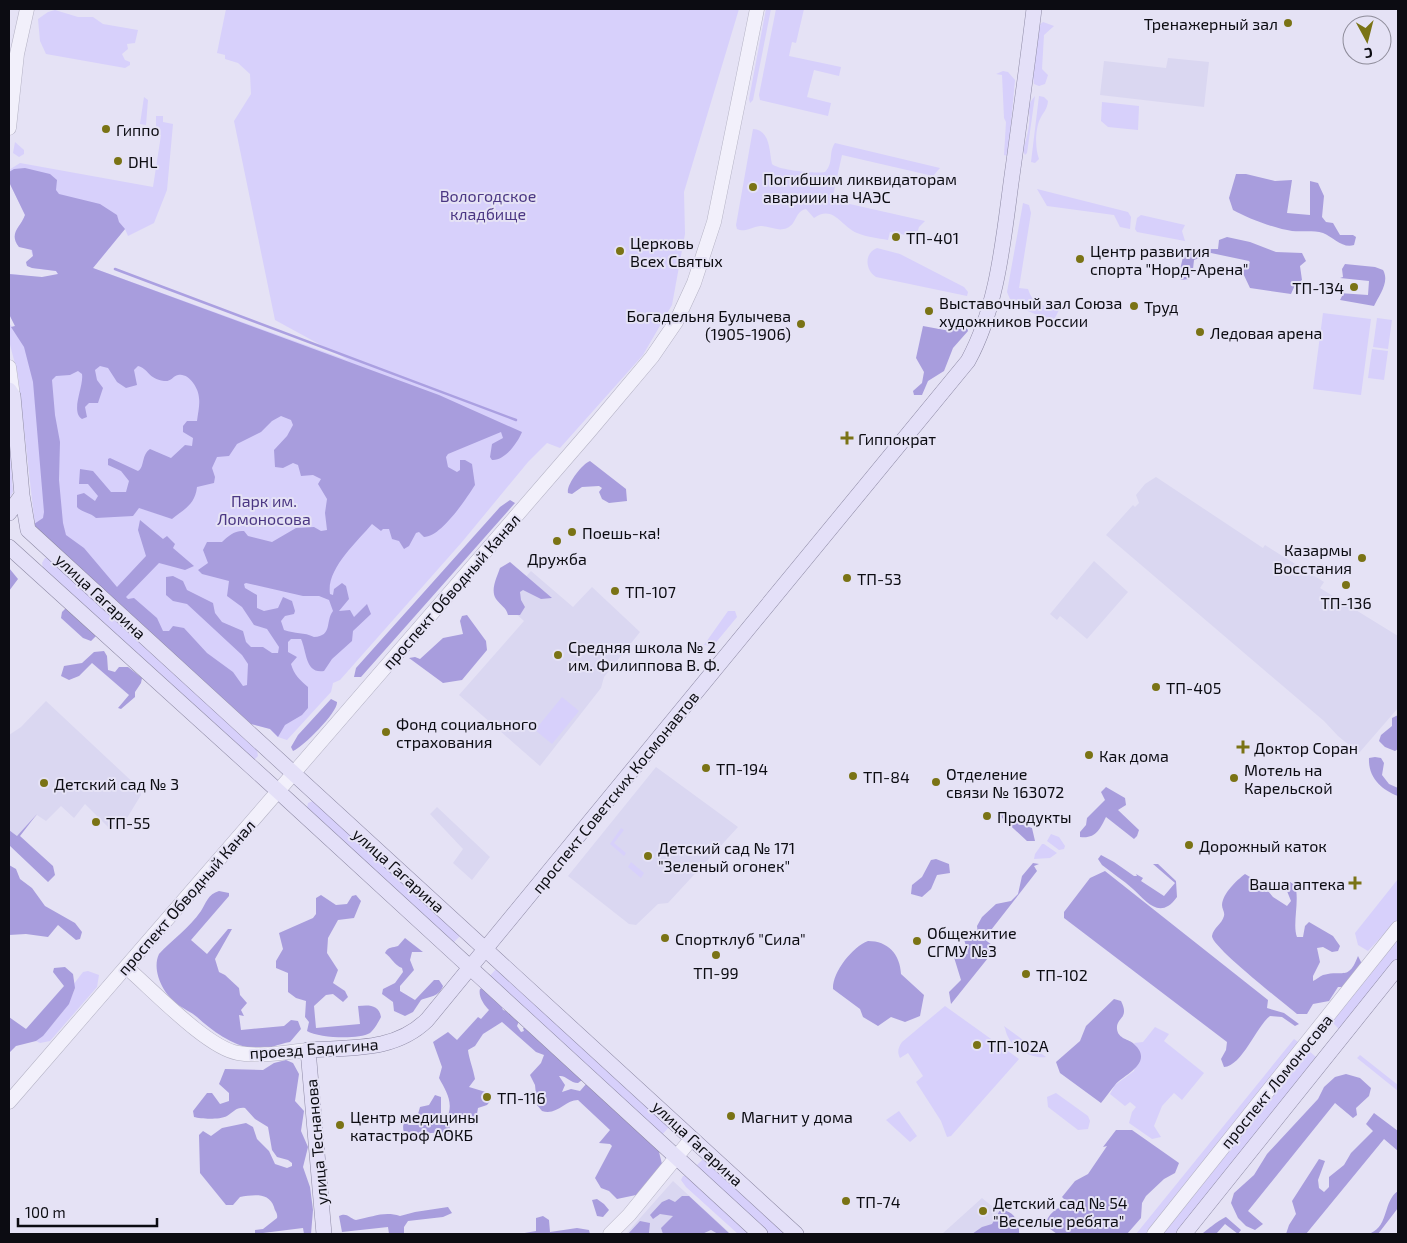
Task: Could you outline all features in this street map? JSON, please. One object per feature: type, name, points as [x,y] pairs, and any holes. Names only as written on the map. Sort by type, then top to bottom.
[{"type":"main road","points":[[9,128],[18,54],[27,9]]},
{"type":"main road","name":"проспект Обводный Канал","points":[[9,1102],[588,433],[652,356],[676,322],[698,274],[714,222],[757,9]]},
{"type":"main road","name":"проспект Советских Космонавтов","points":[[471,967],[968,361],[976,346],[989,310],[1004,234],[1034,9]]},
{"type":"main road","points":[[9,367],[11,393]]},
{"type":"main road","name":"улица Гагарина","points":[[11,393],[22,495],[28,530],[796,1234]]},
{"type":"main road","points":[[9,512],[22,495]]},
{"type":"main road","name":"улица Гагарина","points":[[9,547],[471,967],[760,1234]]},
{"type":"main road","name":"проспект Ломоносова","points":[[1154,1234],[1398,928]]},
{"type":"main road","name":"проезд Бадигина","points":[[126,967],[197,1029],[228,1050],[257,1054],[385,1044],[406,1037],[427,1020],[471,967]]},
{"type":"main road","name":"проспект Ломоносова","points":[[1184,1234],[1398,967]]},
{"type":"main road","name":"улица Теснанова","points":[[308,1050],[324,1234]]},
{"type":"main road","points":[[610,1234],[629,1215],[692,1138]]},
{"type":"shaded area","points":[[1168,58],[1209,62],[1204,107],[1100,95],[1104,61],[1166,68]]},
{"type":"shaded area","name":"Парк им. Ломоносова","points":[[25,168],[50,174],[57,180],[56,190],[59,194],[100,204],[117,215],[119,222],[125,229],[93,268],[439,395],[522,432],[510,450],[497,459],[492,460],[490,457],[492,444],[503,438],[501,432],[448,454],[446,457],[448,467],[457,472],[460,470],[460,460],[465,460],[472,464],[475,485],[466,499],[438,531],[424,537],[419,532],[416,533],[409,546],[404,549],[399,541],[392,539],[389,529],[381,531],[372,524],[351,547],[333,575],[330,594],[333,595],[334,589],[342,583],[346,586],[349,599],[339,611],[350,610],[354,617],[367,604],[371,614],[353,631],[352,641],[332,659],[324,671],[318,671],[310,666],[301,639],[291,639],[288,642],[288,652],[297,657],[291,664],[292,668],[308,687],[308,708],[302,715],[285,725],[278,737],[270,729],[251,724],[37,529],[34,524],[43,518],[44,512],[33,382],[24,347],[11,327],[15,326],[9,314],[9,274],[42,277],[58,274],[56,271],[27,266],[26,262],[33,256],[32,250],[19,247],[16,242],[16,230],[25,215],[9,182],[9,172],[14,169]],"holes":[[[100,366],[108,368],[117,382],[126,388],[137,385],[134,370],[138,366],[159,380],[168,381],[178,375],[186,376],[199,394],[199,403],[197,421],[187,421],[183,426],[183,432],[193,438],[192,446],[185,445],[171,458],[150,449],[145,454],[142,467],[138,471],[110,458],[108,459],[108,465],[121,471],[129,481],[126,492],[111,492],[93,471],[80,469],[79,484],[88,484],[98,496],[95,501],[84,493],[77,495],[77,507],[96,518],[133,516],[139,508],[172,519],[191,502],[197,487],[214,483],[215,477],[212,468],[217,457],[229,456],[237,444],[261,432],[272,421],[281,416],[291,420],[293,425],[287,436],[274,450],[275,467],[283,468],[293,463],[298,465],[301,476],[313,475],[321,479],[318,484],[327,499],[325,513],[327,530],[321,531],[314,527],[296,528],[272,542],[248,536],[244,531],[238,531],[222,542],[207,542],[203,550],[208,563],[198,570],[202,574],[229,581],[227,596],[242,607],[254,625],[267,629],[279,647],[278,653],[272,653],[263,647],[251,647],[246,642],[243,631],[222,622],[215,613],[213,603],[187,590],[183,581],[173,576],[166,577],[166,595],[173,601],[187,604],[242,655],[248,664],[247,685],[243,686],[233,672],[207,653],[184,628],[173,626],[169,631],[163,631],[157,618],[134,598],[128,599],[126,597],[159,563],[185,570],[194,566],[173,548],[175,544],[167,536],[163,539],[140,520],[138,530],[146,556],[117,587],[84,548],[66,535],[59,480],[60,442],[55,415],[52,380],[56,376],[70,375],[78,371],[82,374],[77,405],[77,410],[82,419],[87,417],[85,407],[89,403],[98,403],[103,388],[97,380],[95,370]],[[244,584],[303,596],[319,596],[329,600],[333,611],[326,631],[324,634],[314,637],[284,630],[281,621],[285,616],[294,614],[295,611],[292,601],[283,597],[278,608],[264,611],[257,608],[257,595],[245,588]]]},
{"type":"shaded area","points":[[1236,174],[1246,174],[1275,181],[1292,180],[1287,213],[1310,215],[1310,181],[1318,183],[1324,196],[1322,217],[1326,222],[1333,223],[1340,235],[1353,235],[1356,237],[1354,245],[1342,244],[1319,232],[1292,231],[1278,228],[1233,210],[1229,198]]},
{"type":"shaded area","points":[[1227,237],[1250,242],[1276,252],[1302,253],[1306,261],[1300,266],[1302,280],[1295,285],[1291,294],[1250,288],[1241,269],[1250,263],[1249,261],[1211,253],[1194,260],[1189,279],[1181,280],[1179,274],[1183,257],[1197,249],[1218,249],[1219,240]]},
{"type":"shaded area","points":[[1345,264],[1375,267],[1383,270],[1385,284],[1374,306],[1340,300],[1343,294],[1339,293],[1368,295],[1369,281],[1340,278],[1343,277],[1342,269]]},
{"type":"shaded area","points":[[952,322],[965,322],[968,331],[953,348],[944,371],[928,381],[922,395],[914,395],[913,391],[922,383],[924,372],[916,358],[923,326],[950,331]]},
{"type":"shaded area","points":[[590,461],[626,489],[627,501],[609,503],[602,499],[599,492],[602,488],[599,486],[582,487],[572,494],[568,493],[569,485],[575,475]]},
{"type":"shaded area","points":[[1156,477],[1263,548],[1265,545],[1324,582],[1320,588],[1398,636],[1398,708],[1359,753],[1106,535],[1133,505],[1135,507],[1139,503],[1136,495],[1145,484]]},
{"type":"shaded area","points":[[510,500],[515,503],[361,677],[354,677],[356,668],[500,507]]},
{"type":"shaded area","points":[[1094,561],[1128,592],[1087,639],[1060,616],[1057,620],[1050,614]]},
{"type":"shaded area","points":[[510,562],[552,598],[541,599],[523,590],[520,592],[521,600],[525,607],[520,615],[508,615],[505,608],[496,599],[494,592],[500,568]]},
{"type":"shaded area","points":[[9,568],[18,579],[9,591]]},
{"type":"shaded area","name":"Средняя школа № 2 им. Филиппова В. Ф.","points":[[531,571],[573,607],[592,587],[640,632],[604,677],[601,688],[540,766],[459,695],[524,621],[503,602]]},
{"type":"shaded area","points":[[66,608],[96,636],[91,641],[83,638],[61,618],[62,612]]},
{"type":"shaded area","points":[[467,615],[486,641],[487,650],[462,680],[443,683],[409,658],[415,657],[420,659],[443,638],[463,634],[460,621],[462,616]]},
{"type":"shaded area","points":[[104,651],[107,656],[108,670],[115,672],[119,667],[128,667],[142,678],[135,692],[135,697],[121,709],[118,708],[129,695],[92,663],[79,676],[69,680],[61,676],[64,666],[82,663],[94,652]]},
{"type":"shaded area","points":[[331,699],[337,702],[332,713],[312,736],[293,751],[291,747],[298,735]]},
{"type":"shaded area","name":"Детский сад № 3","points":[[46,701],[139,788],[141,795],[127,818],[111,830],[85,804],[74,818],[61,806],[46,821],[37,815],[17,836],[9,830],[9,735],[21,727]]},
{"type":"shaded area","points":[[1398,715],[1398,749],[1395,751],[1385,747],[1379,741],[1381,735],[1392,726],[1392,718]]},
{"type":"shaded area","points":[[1369,758],[1381,758],[1384,763],[1382,775],[1389,784],[1398,788],[1398,796],[1382,787],[1371,772]]},
{"type":"shaded area","name":"Детский сад № 171 \"Зеленый огонек\"","points":[[656,767],[738,827],[668,903],[658,904],[636,925],[629,924],[568,876]]},
{"type":"shaded area","points":[[1106,787],[1125,798],[1126,805],[1118,810],[1139,830],[1134,839],[1106,817],[1094,835],[1080,837],[1080,832],[1086,825],[1087,818],[1105,800],[1101,792]]},
{"type":"shaded area","points":[[437,807],[490,857],[472,880],[453,863],[463,849],[430,814]]},
{"type":"shaded area","points":[[1001,812],[1018,815],[1023,825],[1032,828],[1035,841],[1027,841],[1000,816]]},
{"type":"shaded area","points":[[37,814],[20,836],[53,866],[55,875],[48,882],[9,845],[9,830],[17,836]]},
{"type":"shaded area","points":[[1101,855],[1134,876],[1137,876],[1136,874],[1143,878],[1141,881],[1164,896],[1175,883],[1153,864],[1158,864],[1176,881],[1177,897],[1165,908],[1159,908],[1148,903],[1102,865],[1098,859]]},
{"type":"shaded area","points":[[936,859],[949,864],[950,873],[937,875],[931,889],[922,897],[911,894],[912,885],[922,877],[931,860]]},
{"type":"shaded area","points":[[1033,863],[1039,864],[1034,866],[1037,871],[984,939],[996,948],[951,1004],[949,992],[961,980],[953,954],[958,951],[968,954],[964,939],[974,938],[978,935],[977,926],[982,917],[996,904],[1011,901],[1018,894],[1022,876]]},
{"type":"shaded area","points":[[9,865],[16,869],[20,879],[32,888],[45,906],[75,923],[82,932],[80,939],[76,940],[58,925],[48,937],[26,934],[9,935]]},
{"type":"shaded area","points":[[1105,871],[1268,1000],[1267,1008],[1284,1013],[1299,1024],[1295,1026],[1282,1017],[1270,1016],[1237,1060],[1231,1065],[1224,1067],[1221,1059],[1226,1050],[1227,1042],[1064,918],[1064,912],[1090,878]]},
{"type":"shaded area","points":[[1245,874],[1250,877],[1256,886],[1262,884],[1273,897],[1287,906],[1291,901],[1285,886],[1290,882],[1295,885],[1297,898],[1295,926],[1297,937],[1303,937],[1305,926],[1309,922],[1333,936],[1340,946],[1338,951],[1332,952],[1323,947],[1317,948],[1320,962],[1313,976],[1313,981],[1323,975],[1348,972],[1358,956],[1362,964],[1344,987],[1338,987],[1329,1001],[1313,1004],[1307,1014],[1297,1014],[1265,988],[1223,951],[1212,936],[1224,916],[1222,905],[1227,892]]},
{"type":"shaded area","points":[[219,891],[229,893],[229,896],[191,940],[207,954],[228,929],[232,929],[215,959],[219,972],[239,988],[240,995],[247,1003],[241,1010],[244,1016],[239,1015],[241,1030],[284,1026],[291,1020],[298,1021],[301,1029],[290,1042],[267,1048],[253,1049],[230,1041],[173,1001],[160,982],[157,968],[159,954],[191,923],[210,897]]},
{"type":"shaded area","points":[[321,895],[336,905],[347,904],[352,896],[356,895],[361,901],[354,918],[338,920],[328,938],[327,953],[338,970],[333,983],[345,991],[348,997],[343,1002],[333,994],[326,995],[314,1006],[316,1028],[360,1024],[358,1006],[372,1006],[378,1010],[381,1017],[372,1032],[357,1037],[320,1035],[307,1031],[309,1022],[305,1017],[306,1001],[296,998],[288,992],[288,973],[276,968],[276,961],[283,949],[279,933],[313,918],[316,914],[316,898]]},
{"type":"shaded area","points":[[405,938],[423,952],[412,952],[410,960],[414,970],[400,986],[400,991],[415,1000],[434,980],[439,980],[443,986],[437,994],[421,1000],[413,1012],[405,1016],[394,1011],[393,1002],[382,994],[383,989],[395,983],[403,972],[402,968],[385,953],[389,948],[398,946]]},
{"type":"shaded area","points":[[868,941],[881,943],[892,950],[898,960],[901,974],[924,995],[920,1016],[905,1022],[891,1017],[878,1026],[863,1017],[860,1009],[833,989],[839,968],[844,961],[862,944]]},
{"type":"shaded area","points":[[65,967],[73,974],[75,988],[69,1004],[43,1036],[36,1041],[16,1046],[9,1053],[9,1017],[26,1029],[64,986],[53,972],[54,968]]},
{"type":"shaded area","points":[[482,988],[501,1005],[503,1010],[519,1021],[517,1026],[521,1032],[524,1031],[523,1028],[528,1028],[582,1080],[575,1083],[559,1076],[565,1085],[562,1092],[571,1089],[580,1091],[587,1083],[651,1144],[658,1148],[662,1164],[636,1195],[617,1199],[609,1191],[601,1188],[595,1178],[612,1146],[599,1143],[610,1130],[578,1100],[569,1102],[557,1110],[542,1111],[537,1105],[535,1085],[530,1075],[541,1063],[544,1055],[536,1052],[502,1022],[483,1034],[475,1046],[468,1050],[475,1079],[469,1087],[489,1093],[492,1099],[487,1105],[478,1108],[475,1125],[460,1120],[451,1120],[449,1125],[451,1134],[446,1135],[441,1132],[422,1134],[411,1139],[406,1136],[403,1129],[404,1121],[406,1119],[410,1125],[415,1125],[420,1107],[429,1105],[435,1095],[441,1097],[441,1120],[446,1119],[450,1103],[439,1078],[442,1067],[433,1042],[448,1032],[457,1040],[478,1017],[481,1019],[489,1010],[481,997],[480,989]]},
{"type":"shaded area","points":[[1114,999],[1121,1001],[1124,1011],[1117,1025],[1119,1035],[1134,1044],[1140,1051],[1141,1057],[1135,1068],[1115,1085],[1101,1103],[1060,1073],[1056,1062],[1080,1041],[1086,1026]]},
{"type":"shaded area","points":[[286,1060],[293,1063],[299,1074],[295,1101],[304,1111],[301,1131],[308,1147],[303,1167],[310,1187],[313,1210],[311,1234],[304,1234],[303,1228],[255,1234],[255,1230],[263,1229],[277,1218],[272,1202],[264,1197],[250,1196],[240,1197],[233,1205],[226,1205],[200,1173],[199,1135],[203,1131],[211,1136],[222,1128],[246,1123],[253,1127],[257,1139],[269,1151],[275,1164],[287,1168],[292,1166],[292,1163],[277,1157],[272,1150],[268,1127],[255,1119],[245,1108],[237,1109],[227,1116],[215,1119],[194,1117],[193,1111],[207,1093],[212,1093],[220,1104],[229,1101],[229,1093],[219,1084],[225,1069],[263,1070],[274,1063]]},
{"type":"shaded area","points":[[1346,1074],[1360,1078],[1371,1088],[1369,1096],[1356,1108],[1357,1115],[1353,1118],[1335,1103],[1248,1211],[1263,1224],[1255,1230],[1246,1226],[1238,1218],[1231,1203],[1234,1193],[1254,1175],[1267,1154],[1318,1099],[1324,1087],[1335,1077]]},
{"type":"shaded area","points":[[1374,1113],[1398,1131],[1398,1151],[1384,1139],[1306,1234],[1286,1234],[1296,1214],[1292,1201],[1319,1159],[1325,1161],[1318,1180],[1319,1188],[1324,1192],[1329,1187],[1329,1177],[1344,1165],[1351,1153],[1373,1131],[1366,1124]]},
{"type":"shaded area","points":[[1116,1130],[1132,1130],[1179,1163],[1175,1173],[1164,1179],[1146,1196],[1142,1203],[1141,1218],[1127,1234],[1057,1234],[1046,1226],[1048,1218],[1057,1209],[1069,1204],[1062,1197],[1075,1181],[1088,1174],[1107,1146],[1103,1147]]},
{"type":"shaded area","points":[[673,1181],[731,1234],[626,1234]]},
{"type":"shaded area","points":[[1398,1191],[1398,1208],[1378,1234],[1368,1234],[1377,1229],[1381,1224],[1393,1195]]},
{"type":"shaded area","points":[[682,1196],[689,1196],[730,1234],[718,1234],[711,1230],[702,1234],[663,1234],[661,1228],[673,1216],[660,1214],[653,1219],[650,1215],[662,1202],[669,1199],[675,1202]]},
{"type":"shaded area","name":"Детский сад № 54 \"Веселые ребята\"","points":[[982,1198],[1015,1225],[1020,1234],[942,1234]]},
{"type":"shaded area","points":[[597,1199],[609,1210],[603,1217],[597,1216],[592,1200]]},
{"type":"shaded area","points":[[448,1207],[452,1213],[443,1217],[408,1221],[404,1227],[404,1234],[389,1234],[388,1227],[342,1232],[339,1216],[346,1215],[356,1220],[384,1214],[400,1216]]},
{"type":"shaded area","points":[[1000,1210],[1005,1210],[1015,1217],[1019,1234],[972,1234],[982,1227],[992,1224]]},
{"type":"shaded area","points":[[543,1216],[549,1220],[550,1232],[577,1228],[589,1230],[590,1234],[519,1234],[536,1231],[536,1218]]},
{"type":"shaded area","points":[[1226,1217],[1241,1230],[1238,1234],[1225,1224],[1216,1234],[1202,1234],[1217,1222]]},
{"type":"shaded area","points":[[640,1221],[650,1223],[649,1233],[628,1234]]},
{"type":"green space","name":"Вологодское кладбище","points":[[226,9],[739,9],[684,192],[685,234],[672,305],[643,355],[560,448],[547,443],[528,462],[462,542],[340,680],[333,683],[331,692],[287,740],[278,737],[270,729],[251,724],[35,526],[18,375],[9,341],[9,323],[12,327],[15,326],[9,314],[9,274],[42,278],[58,274],[56,271],[32,268],[26,264],[33,256],[30,248],[19,247],[16,242],[16,230],[25,215],[9,182],[9,170],[20,163],[153,187],[161,135],[156,132],[156,116],[163,116],[163,122],[173,124],[167,190],[154,223],[128,236],[125,229],[93,268],[350,361],[275,320],[234,121],[251,94],[250,74],[238,63],[225,59],[225,55],[217,53]]},
{"type":"green space","points":[[766,9],[771,9],[753,100],[750,103],[749,99]]},
{"type":"green space","points":[[776,9],[804,9],[796,43],[792,42],[789,56],[841,67],[839,76],[814,70],[807,97],[831,103],[828,116],[760,100],[759,95]]},
{"type":"green space","points":[[55,10],[78,17],[93,17],[103,24],[138,30],[135,43],[127,44],[128,49],[122,54],[125,60],[130,62],[130,65],[125,68],[46,54],[40,41],[38,19],[48,12]]},
{"type":"green space","points":[[1043,22],[1054,26],[1044,35],[1042,69],[1048,75],[1045,84],[1039,86],[1034,84],[1033,77],[1038,26]]},
{"type":"green space","points":[[1003,71],[1008,72],[1015,80],[1008,156],[1004,155],[1006,122],[1004,118],[1002,75],[996,74]]},
{"type":"green space","points":[[1035,96],[1027,153],[1025,155],[1023,151],[1029,123],[1028,105]]},
{"type":"green space","points":[[1039,96],[1044,97],[1048,101],[1037,128],[1036,145],[1039,159],[1035,163],[1031,162]]},
{"type":"green space","points":[[144,97],[148,100],[146,125],[140,124]]},
{"type":"green space","points":[[1102,102],[1139,106],[1138,130],[1108,127],[1101,121]]},
{"type":"green space","points":[[753,129],[759,130],[766,137],[772,164],[789,170],[825,172],[828,169],[835,143],[940,168],[933,176],[842,155],[832,200],[925,221],[919,227],[916,237],[890,232],[888,240],[864,236],[851,230],[832,215],[826,213],[814,218],[806,209],[800,212],[793,224],[784,229],[760,226],[745,230],[737,229],[736,225]]},
{"type":"green space","points":[[15,142],[24,150],[24,154],[19,157],[13,153]]},
{"type":"green space","points":[[1037,189],[1128,212],[1131,217],[1130,229],[1120,227],[1114,215],[1047,206]]},
{"type":"green space","points":[[1023,203],[1029,205],[1031,213],[1019,288],[1028,289],[1033,299],[1040,305],[1061,306],[1053,322],[1012,304],[1007,292]]},
{"type":"green space","points":[[1141,215],[1185,225],[1182,231],[1185,241],[1137,232],[1135,229],[1137,218]]},
{"type":"green space","points":[[877,248],[900,254],[964,287],[968,292],[967,296],[876,277],[868,266],[868,258],[873,250]]},
{"type":"green space","points":[[1323,313],[1371,319],[1361,395],[1313,389]]},
{"type":"green space","points":[[1377,318],[1392,320],[1388,349],[1373,347]]},
{"type":"green space","points":[[1372,349],[1388,351],[1384,380],[1368,378]]},
{"type":"green space","points":[[9,435],[13,492],[9,499]]},
{"type":"green space","points":[[45,558],[52,558],[257,750],[258,756],[254,760],[43,568],[42,563]]},
{"type":"green space","points":[[728,611],[735,611],[737,617],[713,646],[704,645]]},
{"type":"green space","points":[[562,697],[579,711],[552,744],[535,730]]},
{"type":"green space","points":[[313,801],[461,935],[452,944],[307,808],[308,803]]},
{"type":"green space","points":[[621,828],[624,830],[614,843],[626,853],[624,856],[610,844]]},
{"type":"green space","points":[[1051,834],[1059,837],[1065,846],[1064,849],[1059,850],[1047,841]]},
{"type":"green space","points":[[1042,844],[1057,853],[1050,858],[1034,859]]},
{"type":"green space","points":[[631,862],[644,873],[641,878],[628,867]]},
{"type":"green space","points":[[1398,879],[1398,919],[1368,951],[1358,945],[1355,933]]},
{"type":"green space","points":[[1398,938],[1398,958],[1340,1030],[1331,1021]]},
{"type":"green space","points":[[496,969],[669,1127],[661,1136],[488,978]]},
{"type":"green space","points":[[88,971],[99,975],[97,987],[50,1041],[40,1043],[36,1041],[64,1010],[75,988],[73,985],[83,972]]},
{"type":"green space","points":[[945,1006],[1019,1059],[951,1136],[947,1137],[941,1121],[916,1082],[923,1076],[908,1053],[900,1058],[898,1052],[902,1042]]},
{"type":"green space","points":[[1004,1026],[1046,1057],[1036,1057],[1019,1050],[1007,1036]]},
{"type":"green space","points":[[1155,1027],[1169,1034],[1164,1041],[1204,1073],[1182,1100],[1174,1093],[1162,1106],[1154,1126],[1161,1137],[1152,1139],[1129,1123],[1132,1112],[1136,1107],[1130,1102],[1125,1106],[1110,1094],[1115,1085],[1134,1071],[1138,1049],[1134,1043],[1143,1042]]},
{"type":"green space","points":[[1294,1039],[1301,1044],[1148,1234],[1136,1234]]},
{"type":"green space","points":[[1309,1051],[1316,1057],[1175,1234],[1162,1234]]},
{"type":"green space","points":[[1360,1055],[1398,1085],[1398,1091],[1357,1058]]},
{"type":"green space","points":[[1056,1093],[1088,1116],[1090,1121],[1088,1129],[1078,1130],[1048,1107],[1047,1097]]},
{"type":"green space","points":[[899,1111],[917,1136],[910,1142],[886,1120]]},
{"type":"green space","points":[[703,1159],[785,1234],[767,1234],[694,1168]]},
{"type":"green space","points":[[683,1176],[686,1176],[749,1234],[738,1234],[686,1187],[681,1180]]},
{"type":"waterway","points":[[115,269],[516,420]]},
{"type":"place","name":"Тренажерный зал","points":[[1288,23]]},
{"type":"place","name":"Гиппо","points":[[106,129]]},
{"type":"place","name":"DHL","points":[[118,161]]},
{"type":"place","name":"Погибшим ликвидаторам авариии на ЧАЭС","points":[[753,187]]},
{"type":"place","name":"ТП-401","points":[[896,237]]},
{"type":"place","name":"Церковь Всех Святых","points":[[620,251]]},
{"type":"place","name":"Центр развития спорта \"Норд-Арена\"","points":[[1080,259]]},
{"type":"place","name":"ТП-134","points":[[1354,287]]},
{"type":"place","name":"Труд","points":[[1134,306]]},
{"type":"place","name":"Выставочный зал Союза художников России","points":[[929,311]]},
{"type":"place","name":"Богадельня Булычева (1905-1906)","points":[[801,324]]},
{"type":"place","name":"Ледовая арена","points":[[1200,332]]},
{"type":"place","name":"Гиппократ","points":[[847,438]]},
{"type":"place","name":"Поешь-ка!","points":[[572,532]]},
{"type":"place","name":"Дружба","points":[[557,541]]},
{"type":"place","name":"Казармы Восстания","points":[[1362,558]]},
{"type":"place","name":"ТП-53","points":[[847,578]]},
{"type":"place","name":"ТП-136","points":[[1346,585]]},
{"type":"place","name":"ТП-107","points":[[615,591]]},
{"type":"place","name":"Средняя школа № 2 им. Филиппова В. Ф.","points":[[558,655]]},
{"type":"place","name":"ТП-405","points":[[1156,687]]},
{"type":"place","name":"Фонд социального страхования","points":[[386,732]]},
{"type":"place","name":"Доктор Соран","points":[[1243,747]]},
{"type":"place","name":"Как дома","points":[[1089,755]]},
{"type":"place","name":"ТП-194","points":[[706,768]]},
{"type":"place","name":"ТП-84","points":[[853,776]]},
{"type":"place","name":"Мотель на Карельской","points":[[1234,778]]},
{"type":"place","name":"Отделение связи № 163072","points":[[936,782]]},
{"type":"place","name":"Детский сад № 3","points":[[44,783]]},
{"type":"place","name":"Продукты","points":[[987,816]]},
{"type":"place","name":"ТП-55","points":[[96,822]]},
{"type":"place","name":"Дорожный каток","points":[[1189,845]]},
{"type":"place","name":"Детский сад № 171 \"Зеленый огонек\"","points":[[648,856]]},
{"type":"place","name":"Ваша аптека","points":[[1355,883]]},
{"type":"place","name":"Спортклуб \"Сила\"","points":[[665,938]]},
{"type":"place","name":"Общежитие СГМУ №3","points":[[917,941]]},
{"type":"place","name":"ТП-99","points":[[716,955]]},
{"type":"place","name":"ТП-102","points":[[1026,974]]},
{"type":"place","name":"ТП-102А","points":[[977,1045]]},
{"type":"place","name":"ТП-116","points":[[487,1097]]},
{"type":"place","name":"Магнит у дома","points":[[731,1116]]},
{"type":"place","name":"Центр медицины катастроф АОКБ","points":[[340,1125]]},
{"type":"place","name":"ТП-74","points":[[846,1201]]},
{"type":"place","name":"Детский сад № 54 \"Веселые ребята\"","points":[[983,1211]]}]
